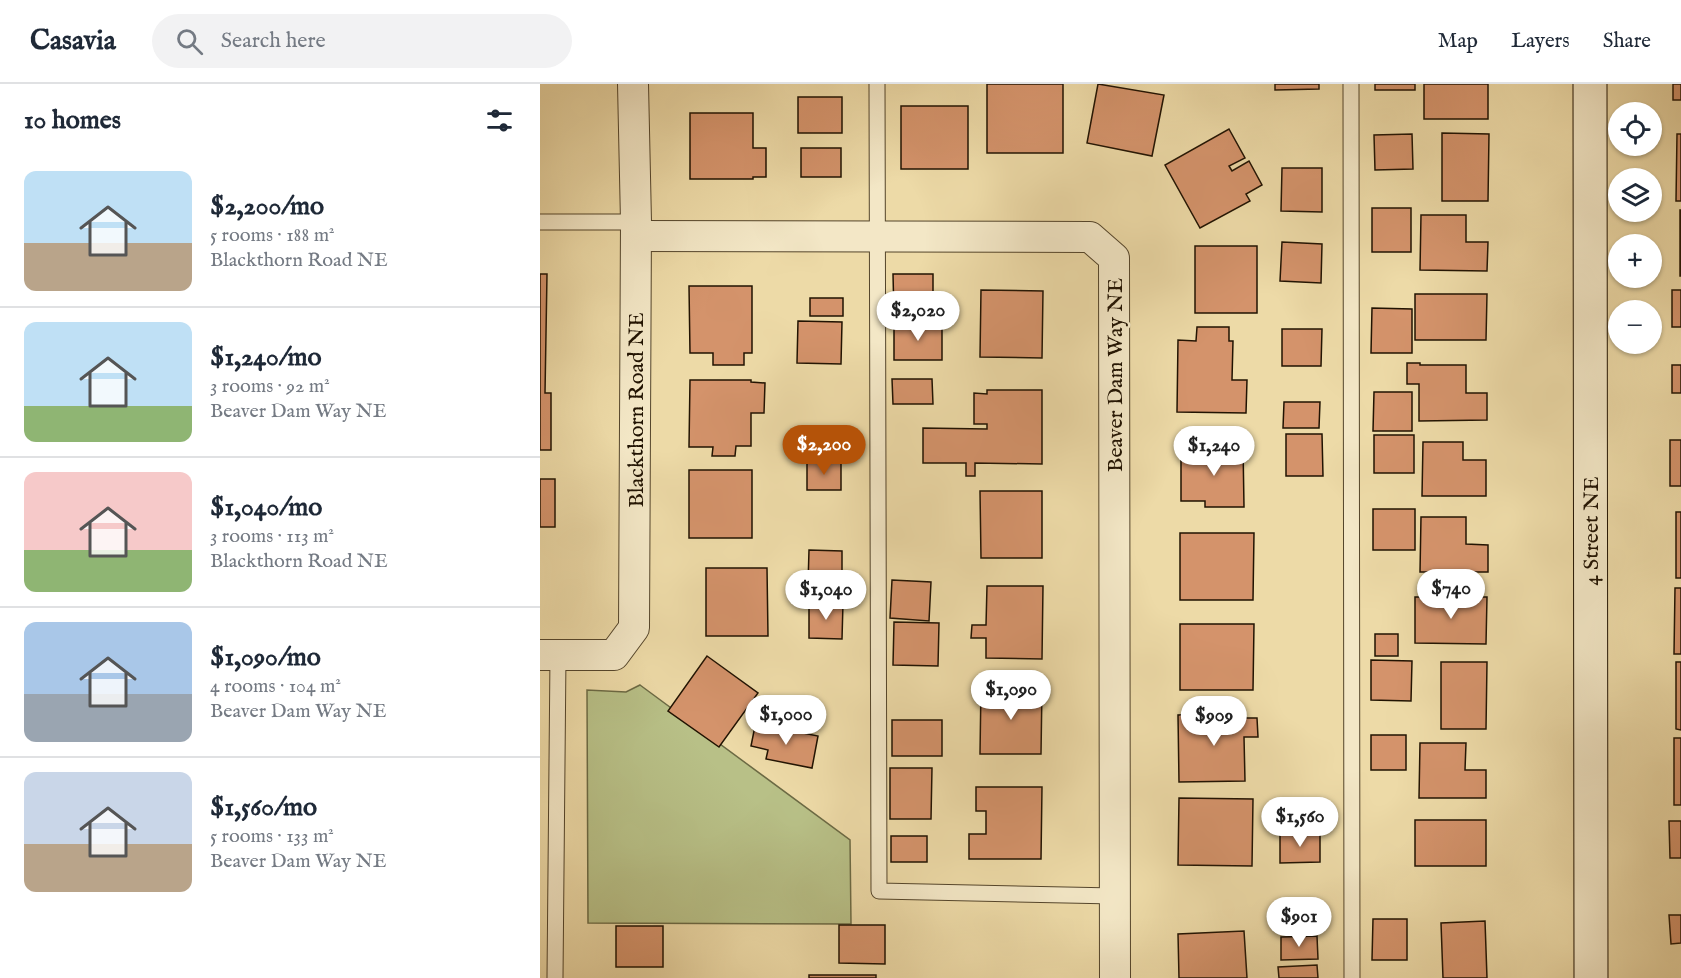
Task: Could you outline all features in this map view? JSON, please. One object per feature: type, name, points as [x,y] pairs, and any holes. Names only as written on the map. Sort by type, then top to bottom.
[{"type":"street","name":"Blackthorn Road NE","points":[[549,655],[614,655],[634,628],[636,229],[633,84]]},
{"type":"street","name":"4 Street NE","points":[[1590,84],[1591,978]]},
{"type":"street","name":"Beaver Dam Way NE","points":[[636,229],[877,238],[1090,237],[1114,258],[1115,978]]},
{"type":"lane","points":[[877,84],[879,891],[1115,896]]},
{"type":"lane","points":[[1351,84],[1352,978]]},
{"type":"lane","points":[[540,222],[636,229]]},
{"type":"lane","points":[[549,655],[555,978]]},
{"type":"green space","points":[[640,685],[850,840],[851,924],[588,923],[587,690],[626,692]]},
{"type":"building","points":[[987,84],[1063,84],[1063,153],[987,153]]},
{"type":"building","points":[[1098,84],[1164,95],[1152,156],[1087,143]]},
{"type":"building","points":[[1275,84],[1319,84],[1319,89],[1275,90]]},
{"type":"building","points":[[1375,84],[1415,84],[1415,90],[1375,90]]},
{"type":"building","points":[[1424,84],[1488,84],[1488,119],[1424,119]]},
{"type":"building","points":[[1673,84],[1681,84],[1681,100],[1673,100]]},
{"type":"building","points":[[798,97],[842,97],[842,133],[798,133]]},
{"type":"building","points":[[901,106],[968,106],[968,169],[901,169]]},
{"type":"building","points":[[690,113],[753,113],[753,148],[766,148],[766,177],[690,179]]},
{"type":"building","points":[[1229,129],[1245,158],[1229,166],[1232,171],[1249,161],[1262,185],[1246,194],[1250,201],[1200,228],[1165,165]]},
{"type":"building","points":[[1442,133],[1489,134],[1488,201],[1442,201]]},
{"type":"building","points":[[1412,134],[1413,169],[1375,170],[1374,135]]},
{"type":"building","points":[[1677,134],[1681,134],[1681,201],[1676,201]]},
{"type":"building","points":[[801,148],[841,148],[841,177],[801,177]]},
{"type":"building","points":[[1282,168],[1322,168],[1322,212],[1281,211]]},
{"type":"building","points":[[1372,208],[1411,208],[1411,252],[1372,252]]},
{"type":"building","points":[[1681,210],[1681,276],[1680,276]]},
{"type":"building","points":[[1421,215],[1466,215],[1466,242],[1488,242],[1487,271],[1420,270]]},
{"type":"building","points":[[1282,242],[1322,244],[1321,283],[1280,281]]},
{"type":"building","points":[[1195,246],[1257,246],[1257,313],[1195,313]]},
{"type":"building","points":[[540,274],[547,274],[545,393],[551,393],[551,450],[540,450]]},
{"type":"building","points":[[893,274],[933,274],[933,315],[894,315]]},
{"type":"building","points":[[689,286],[752,286],[752,353],[744,353],[744,365],[713,365],[713,353],[690,353]]},
{"type":"building","points":[[981,290],[1043,291],[1042,358],[980,357]]},
{"type":"building","points":[[1672,290],[1681,290],[1681,327],[1672,327]]},
{"type":"building","points":[[1415,294],[1487,294],[1486,340],[1415,340]]},
{"type":"building","points":[[810,298],[843,298],[843,316],[810,316]]},
{"type":"building","points":[[1372,308],[1412,309],[1412,353],[1371,353]]},
{"type":"building","points":[[798,321],[842,322],[841,364],[797,363]]},
{"type":"building","points":[[894,325],[942,325],[942,360],[894,360]]},
{"type":"building","points":[[1197,327],[1229,327],[1229,341],[1233,341],[1232,380],[1247,380],[1246,413],[1177,412],[1178,340],[1196,341]]},
{"type":"building","points":[[1282,329],[1322,329],[1321,366],[1282,366]]},
{"type":"building","points":[[1407,363],[1466,365],[1466,393],[1487,393],[1487,420],[1419,421],[1419,384],[1407,384]]},
{"type":"building","points":[[1672,365],[1681,365],[1681,393],[1672,393]]},
{"type":"building","points":[[892,379],[932,379],[933,404],[893,404]]},
{"type":"building","points":[[690,380],[751,380],[751,382],[765,383],[764,413],[751,413],[751,446],[736,446],[735,456],[712,456],[713,447],[689,447]]},
{"type":"building","points":[[987,390],[1042,390],[1042,464],[975,463],[975,476],[966,476],[966,463],[923,463],[923,428],[987,429],[987,424],[974,424],[974,393],[987,394]]},
{"type":"building","points":[[1374,392],[1412,392],[1412,431],[1373,431]]},
{"type":"building","points":[[1284,402],[1320,402],[1319,428],[1283,428]]},
{"type":"building","points":[[1286,434],[1322,434],[1323,476],[1286,476]]},
{"type":"building","points":[[1374,435],[1414,435],[1414,473],[1374,473]]},
{"type":"building","points":[[1670,440],[1681,440],[1681,486],[1670,486]]},
{"type":"building","points":[[1423,442],[1463,442],[1463,460],[1486,460],[1486,496],[1422,496]]},
{"type":"building","points":[[1243,446],[1244,507],[1205,507],[1205,501],[1181,501],[1181,452],[1206,452],[1206,447]]},
{"type":"building","points":[[807,461],[841,461],[841,490],[807,490]]},
{"type":"building","points":[[689,470],[752,470],[752,538],[689,538]]},
{"type":"building","points":[[540,479],[555,479],[555,527],[540,527]]},
{"type":"building","points":[[980,491],[1042,491],[1042,558],[981,558]]},
{"type":"building","points":[[1373,509],[1415,509],[1415,550],[1373,550]]},
{"type":"building","points":[[1676,512],[1681,512],[1681,578],[1676,578]]},
{"type":"building","points":[[1421,517],[1466,517],[1466,544],[1488,545],[1488,572],[1420,572]]},
{"type":"building","points":[[1180,533],[1254,533],[1253,600],[1180,600]]},
{"type":"building","points":[[809,550],[842,551],[842,585],[808,585]]},
{"type":"building","points":[[706,568],[767,568],[768,636],[706,636]]},
{"type":"building","points":[[892,580],[931,582],[929,621],[890,618]]},
{"type":"building","points":[[987,586],[1043,586],[1042,659],[986,658],[986,638],[971,638],[972,625],[986,625]]},
{"type":"building","points":[[1675,588],[1681,588],[1681,654],[1674,654]]},
{"type":"building","points":[[1415,597],[1487,597],[1486,644],[1415,643]]},
{"type":"building","points":[[809,603],[843,603],[842,639],[809,638]]},
{"type":"building","points":[[894,622],[939,623],[938,666],[893,665]]},
{"type":"building","points":[[1180,624],[1254,624],[1253,690],[1180,690]]},
{"type":"building","points":[[1375,634],[1398,634],[1398,656],[1375,656]]},
{"type":"building","points":[[707,656],[758,693],[719,747],[668,711]]},
{"type":"building","points":[[1371,660],[1412,661],[1411,701],[1371,700]]},
{"type":"building","points":[[1441,662],[1487,662],[1486,729],[1441,729]]},
{"type":"building","points":[[1676,662],[1681,662],[1681,730],[1676,729]]},
{"type":"building","points":[[981,687],[1042,688],[1041,754],[980,754]]},
{"type":"building","points":[[1244,713],[1244,718],[1257,718],[1258,737],[1244,737],[1245,781],[1179,782],[1178,715]]},
{"type":"building","points":[[892,720],[942,720],[942,756],[892,756]]},
{"type":"building","points":[[755,726],[773,729],[773,727],[818,736],[812,768],[766,759],[768,750],[751,746]]},
{"type":"building","points":[[1371,735],[1406,735],[1406,770],[1371,770]]},
{"type":"building","points":[[1674,738],[1681,738],[1681,805],[1674,805]]},
{"type":"building","points":[[1420,743],[1466,743],[1465,770],[1486,770],[1486,798],[1419,798]]},
{"type":"building","points":[[890,768],[932,768],[931,819],[890,819]]},
{"type":"building","points":[[976,787],[1042,787],[1041,859],[969,859],[969,834],[986,834],[986,811],[976,811]]},
{"type":"building","points":[[1179,798],[1253,799],[1252,866],[1178,865]]},
{"type":"building","points":[[1415,820],[1486,820],[1486,866],[1415,866]]},
{"type":"building","points":[[1669,821],[1681,821],[1681,858],[1670,858]]},
{"type":"building","points":[[1280,833],[1320,833],[1320,862],[1280,863]]},
{"type":"building","points":[[891,836],[927,836],[927,862],[891,862]]},
{"type":"building","points":[[1669,915],[1681,915],[1681,943],[1671,944]]},
{"type":"building","points":[[1373,919],[1407,919],[1407,960],[1372,960]]},
{"type":"building","points":[[1485,921],[1487,978],[1443,978],[1441,923]]},
{"type":"building","points":[[839,925],[885,925],[885,964],[839,963]]},
{"type":"building","points":[[616,926],[663,926],[663,967],[616,967]]},
{"type":"building","points":[[1244,931],[1247,978],[1179,978],[1178,934]]},
{"type":"building","points":[[1317,936],[1318,959],[1281,960],[1281,937]]},
{"type":"building","points":[[1317,965],[1318,978],[1279,978],[1278,967]]},
{"type":"building","points":[[809,975],[876,975],[876,978],[809,978]]}]
